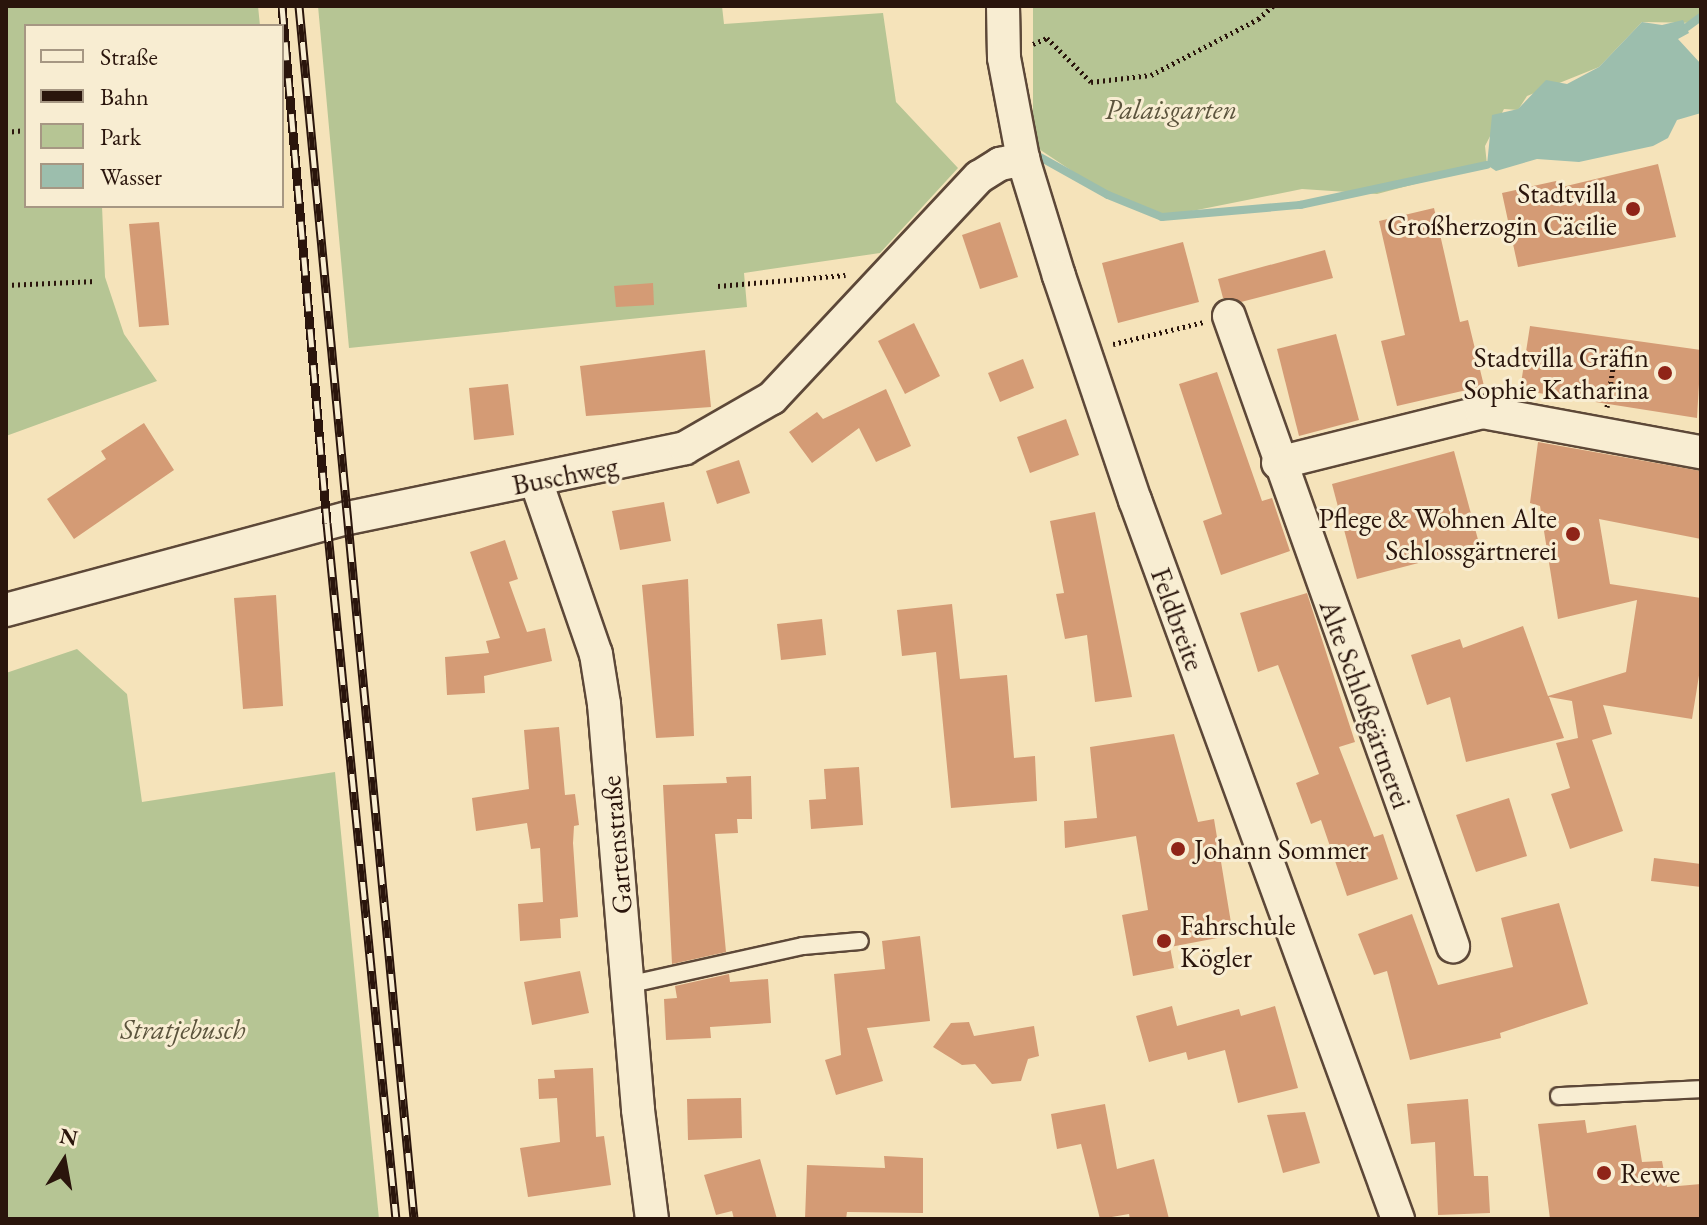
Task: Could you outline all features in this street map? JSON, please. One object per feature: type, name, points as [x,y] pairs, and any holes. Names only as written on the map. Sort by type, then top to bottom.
[{"type":"street","name":"Feldbreite","points":[[1003,6],[1004,58],[1023,159],[1085,355],[1398,1219]]},
{"type":"street","name":"Buschweg","points":[[6,610],[348,518],[685,448],[726,428],[772,398],[885,281],[979,177],[1000,164],[1023,159]]},
{"type":"street","name":"Alte Schloßgärtnerei","points":[[1229,316],[1278,463],[1453,946]]},
{"type":"street","points":[[1278,463],[1482,412],[1701,452]]},
{"type":"street","name":"Gartenstraße","points":[[536,481],[596,654],[652,1219]]},
{"type":"lane","points":[[627,985],[803,946],[860,941]]},
{"type":"lane","points":[[1559,1096],[1701,1089]]},
{"type":"path","points":[[1004,58],[1047,38],[1091,82],[1151,75],[1258,19],[1273,6]]},
{"type":"path","points":[[718,286],[873,273],[885,281]]},
{"type":"path","points":[[6,285],[96,281]]},
{"type":"path","points":[[1085,355],[1229,316]]},
{"type":"path","points":[[1603,433],[1616,348]]},
{"type":"green space","points":[[6,6],[258,6],[260,24],[24,24],[24,208],[102,208],[105,277],[124,334],[157,381],[6,436]]},
{"type":"green space","points":[[318,6],[722,6],[724,24],[883,13],[896,102],[958,168],[880,253],[744,273],[747,307],[349,348]]},
{"type":"green space","name":"Palaisgarten","points":[[1033,6],[1701,6],[1701,23],[1642,22],[1599,67],[1527,96],[1518,110],[1504,109],[1485,146],[1487,165],[1377,194],[1302,189],[1162,217],[1108,195],[1033,145]]},
{"type":"green space","name":"Stratjebusch","points":[[77,649],[127,694],[142,802],[335,772],[379,1219],[6,1219],[6,673]]},
{"type":"water","points":[[1683,20],[1689,33],[1678,39],[1701,64],[1701,113],[1677,120],[1668,138],[1653,146],[1579,162],[1537,159],[1496,171],[1487,165],[1492,115],[1518,109],[1546,80],[1567,84],[1599,67],[1642,22],[1662,25]]},
{"type":"building","points":[[1658,164],[1676,237],[1518,267],[1502,193],[1556,181],[1558,188]]},
{"type":"building","points":[[1434,208],[1460,322],[1468,320],[1484,386],[1397,406],[1381,341],[1405,335],[1379,221]]},
{"type":"building","points":[[159,222],[169,325],[139,327],[129,224]]},
{"type":"building","points":[[1000,222],[1018,277],[980,289],[962,235]]},
{"type":"building","points":[[1183,242],[1199,302],[1118,323],[1102,263]]},
{"type":"building","points":[[1325,250],[1333,278],[1241,302],[1223,298],[1218,279]]},
{"type":"building","points":[[653,283],[654,305],[616,307],[614,286]]},
{"type":"building","points":[[914,323],[940,376],[905,394],[878,341]]},
{"type":"building","points":[[1530,326],[1701,350],[1697,418],[1520,390]]},
{"type":"building","points":[[1336,334],[1359,420],[1299,436],[1277,349]]},
{"type":"building","points":[[705,350],[711,407],[586,416],[580,366]]},
{"type":"building","points":[[1023,359],[1034,388],[1000,402],[988,373]]},
{"type":"building","points":[[1217,372],[1262,501],[1272,498],[1290,551],[1221,575],[1203,521],[1222,514],[1179,384]]},
{"type":"building","points":[[508,384],[514,435],[474,440],[469,388]]},
{"type":"building","points":[[886,389],[911,446],[876,462],[859,428],[812,463],[789,432],[817,412],[823,419]]},
{"type":"building","points":[[1066,419],[1079,455],[1030,473],[1017,437]]},
{"type":"building","points":[[144,423],[174,470],[74,539],[47,499],[106,459],[101,451]]},
{"type":"building","points":[[1538,442],[1701,471],[1701,539],[1599,519],[1610,584],[1701,598],[1701,663],[1692,719],[1603,705],[1612,734],[1592,740],[1623,831],[1570,849],[1551,794],[1570,788],[1556,743],[1578,738],[1572,701],[1549,697],[1564,738],[1466,762],[1450,697],[1427,705],[1411,655],[1460,639],[1463,648],[1523,626],[1548,696],[1626,672],[1637,600],[1558,619],[1540,506],[1530,503]]},
{"type":"building","points":[[1454,451],[1480,547],[1357,579],[1332,484]]},
{"type":"building","points":[[739,460],[750,493],[717,504],[706,471]]},
{"type":"building","points":[[664,502],[671,541],[620,550],[612,511]]},
{"type":"building","points":[[1095,512],[1132,697],[1095,702],[1087,635],[1065,639],[1056,594],[1064,593],[1050,521]]},
{"type":"building","points":[[505,540],[518,579],[509,582],[527,632],[545,628],[552,661],[484,676],[485,693],[447,695],[445,657],[489,653],[486,641],[500,638],[470,552]]},
{"type":"building","points":[[688,579],[694,736],[656,738],[642,585]]},
{"type":"building","points":[[1307,593],[1355,742],[1339,747],[1374,837],[1383,834],[1398,879],[1347,896],[1321,820],[1311,824],[1296,783],[1319,774],[1278,665],[1258,672],[1240,613]]},
{"type":"building","points":[[276,595],[283,706],[243,709],[234,598]]},
{"type":"building","points":[[952,604],[960,679],[1007,675],[1014,758],[1035,756],[1037,801],[951,808],[936,652],[902,656],[897,610]]},
{"type":"building","points":[[822,619],[826,655],[781,660],[777,624]]},
{"type":"building","points":[[559,727],[565,795],[575,794],[579,825],[574,826],[573,843],[578,917],[560,919],[561,938],[520,941],[518,904],[543,902],[540,848],[531,849],[527,823],[476,831],[472,798],[529,789],[524,730]]},
{"type":"building","points":[[1174,734],[1198,822],[1214,819],[1233,935],[1170,947],[1174,968],[1133,976],[1122,915],[1148,910],[1136,836],[1065,848],[1064,821],[1097,818],[1090,747]]},
{"type":"building","points":[[859,767],[863,825],[811,829],[809,800],[826,799],[824,769]]},
{"type":"building","points":[[751,776],[752,819],[737,819],[738,833],[715,834],[726,952],[672,964],[663,785],[727,783],[726,777]]},
{"type":"building","points":[[1509,798],[1527,856],[1476,872],[1456,815]]},
{"type":"building","points":[[1654,858],[1701,864],[1701,887],[1651,881]]},
{"type":"building","points":[[1559,903],[1588,1004],[1500,1033],[1501,1038],[1410,1060],[1387,971],[1374,975],[1358,934],[1412,914],[1438,985],[1513,967],[1501,918]]},
{"type":"building","points":[[920,936],[930,1021],[867,1028],[883,1081],[836,1095],[825,1060],[841,1055],[834,974],[885,969],[882,941]]},
{"type":"building","points":[[580,971],[589,1013],[532,1025],[524,982]]},
{"type":"building","points":[[729,974],[730,982],[768,979],[771,1023],[710,1027],[711,1038],[666,1040],[664,999],[677,998],[675,986]]},
{"type":"building","points":[[1172,1006],[1177,1026],[1239,1009],[1241,1016],[1275,1006],[1298,1088],[1238,1103],[1225,1050],[1188,1060],[1186,1052],[1149,1062],[1136,1016]]},
{"type":"building","points":[[969,1022],[974,1036],[1034,1026],[1039,1056],[1028,1059],[1021,1081],[992,1084],[975,1064],[962,1065],[933,1047],[951,1023]]},
{"type":"building","points":[[593,1068],[596,1137],[604,1136],[611,1185],[528,1197],[520,1148],[560,1142],[557,1098],[539,1099],[538,1079],[555,1078],[554,1070]]},
{"type":"building","points":[[741,1098],[742,1138],[688,1140],[687,1099]]},
{"type":"building","points":[[1468,1099],[1474,1176],[1488,1176],[1490,1213],[1438,1215],[1435,1142],[1411,1144],[1407,1104]]},
{"type":"building","points":[[1105,1104],[1117,1169],[1154,1159],[1169,1219],[1130,1219],[1129,1214],[1100,1219],[1081,1144],[1057,1149],[1051,1114]]},
{"type":"building","points":[[1305,1112],[1320,1163],[1283,1173],[1267,1115]]},
{"type":"building","name":"Rewe","points":[[1585,1120],[1587,1133],[1636,1125],[1642,1162],[1662,1161],[1667,1187],[1701,1184],[1701,1219],[1550,1219],[1538,1124]]},
{"type":"building","points":[[884,1156],[923,1158],[923,1213],[847,1212],[846,1219],[805,1219],[807,1165],[885,1168]]},
{"type":"building","points":[[760,1159],[777,1219],[734,1219],[732,1211],[716,1215],[704,1175]]},
{"type":"waterway","points":[[1687,27],[1701,17]]},
{"type":"waterway","points":[[1031,152],[1108,195],[1162,217],[1300,205],[1487,165]]},
{"type":"railway","points":[[282,6],[284,24]]},
{"type":"railway","points":[[299,6],[414,1219]]},
{"type":"railway","points":[[284,29],[327,523],[396,1219]]},
{"type":"place","name":"Stadtvilla Großherzogin Cäcilie","points":[[1633,209]]},
{"type":"place","name":"Stadtvilla Gräfin Sophie Katharina","points":[[1665,373]]},
{"type":"place","name":"Pflege & Wohnen Alte Schlossgärtnerei","points":[[1573,534]]},
{"type":"place","name":"Johann Sommer","points":[[1178,849]]},
{"type":"place","name":"Fahrschule Kögler","points":[[1164,941]]},
{"type":"place","name":"Rewe","points":[[1604,1173]]}]
